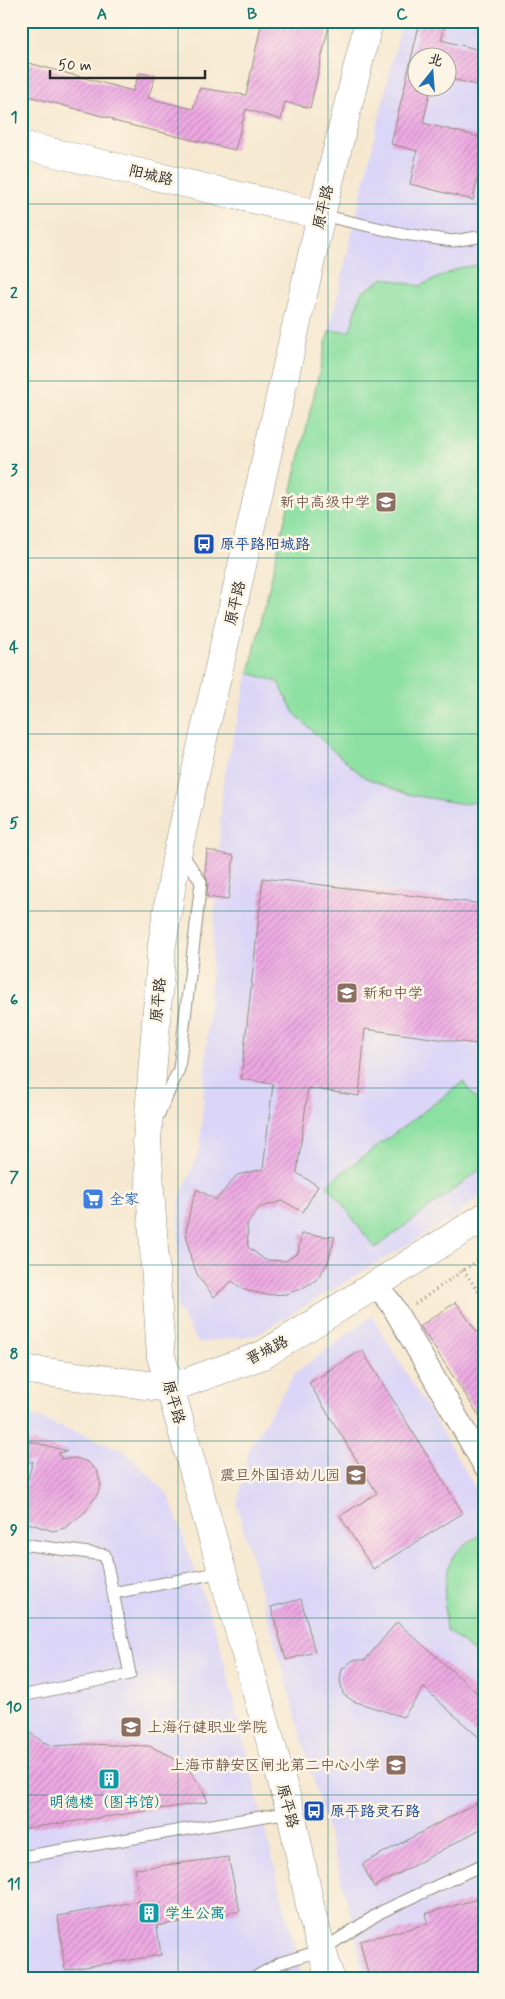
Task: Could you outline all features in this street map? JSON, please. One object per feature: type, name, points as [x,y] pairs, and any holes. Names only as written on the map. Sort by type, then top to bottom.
[{"type":"street","name":"原平路","points":[[330,1978],[312,1915],[290,1812],[161,1356],[147,1140],[162,944],[178,848],[321,215],[369,21]]},
{"type":"street","name":"阳城路","points":[[21,145],[321,215]]},
{"type":"street","name":"晋城路","points":[[21,1369],[170,1388],[263,1356],[484,1217]]},
{"type":"street","points":[[376,1284],[473,1428],[484,1465]]},
{"type":"lane","points":[[321,215],[404,234],[453,241],[484,236]]},
{"type":"lane","points":[[21,1544],[105,1555],[130,1674],[21,1696]]},
{"type":"lane","points":[[113,1593],[222,1572]]},
{"type":"lane","points":[[21,1857],[290,1812]]},
{"type":"lane","points":[[254,1978],[280,1963],[322,1950],[381,1912],[484,1864]]},
{"type":"path","points":[[398,1316],[484,1256]]},
{"type":"path","points":[[463,1270],[484,1299]]},
{"type":"shaded area","points":[[402,21],[484,21],[484,1193],[456,1216],[256,1335],[198,1343],[177,1307],[179,1200],[200,1149],[223,781]]},
{"type":"shaded area","points":[[372,1316],[484,1502],[484,1978],[364,1978],[352,1919],[237,1506],[249,1448],[295,1373]]},
{"type":"shaded area","name":"上海行健职业学院","points":[[21,1411],[125,1451],[169,1496],[218,1637],[302,1978],[21,1978]]},
{"type":"green space","name":"新中高级中学","points":[[484,264],[484,801],[464,804],[406,794],[364,777],[294,713],[278,682],[249,673],[329,331],[350,331],[361,293],[384,278],[420,286],[459,268]]},
{"type":"green space","points":[[463,1082],[484,1110],[484,1167],[375,1248],[327,1184]]},
{"type":"green space","points":[[484,1533],[484,1660],[446,1630],[445,1603],[447,1572],[453,1557],[459,1549]]},
{"type":"building","points":[[262,21],[330,21],[310,108],[285,102],[281,120],[246,109],[235,150],[113,121],[113,119],[21,94],[21,61],[133,91],[139,73],[156,75],[148,98],[193,109],[200,88],[246,95]]},
{"type":"building","points":[[420,21],[446,21],[441,40],[484,51],[484,87],[458,80],[458,48],[414,48]]},
{"type":"building","points":[[408,72],[408,98],[429,98],[423,123],[484,138],[484,168],[480,167],[473,200],[410,184],[417,151],[391,144]]},
{"type":"building","points":[[207,850],[234,856],[228,900],[207,897],[208,882],[205,874]]},
{"type":"building","points":[[263,878],[484,904],[484,1045],[365,1029],[359,1096],[308,1088],[297,1173],[318,1186],[303,1212],[283,1201],[260,1207],[247,1224],[248,1247],[265,1260],[285,1261],[298,1253],[301,1234],[335,1237],[327,1265],[316,1280],[301,1289],[286,1294],[267,1295],[244,1290],[232,1281],[214,1297],[199,1278],[191,1259],[186,1233],[190,1210],[197,1189],[216,1200],[237,1175],[263,1169],[273,1084],[241,1079]]},
{"type":"building","points":[[456,1302],[484,1342],[484,1423],[420,1326]]},
{"type":"building","points":[[362,1350],[463,1513],[373,1569],[340,1516],[377,1493],[309,1383]]},
{"type":"building","points":[[21,1439],[67,1451],[59,1453],[61,1459],[76,1458],[88,1462],[97,1471],[101,1485],[97,1495],[85,1512],[65,1528],[53,1531],[25,1522],[21,1512],[21,1502],[33,1461],[21,1465]]},
{"type":"building","points":[[301,1599],[315,1652],[286,1660],[271,1607]]},
{"type":"building","points":[[397,1622],[484,1699],[484,1742],[424,1688],[403,1717],[353,1701],[343,1694],[340,1679],[342,1669],[353,1660],[365,1660]]},
{"type":"building","name":"明德楼（图书馆）","points":[[21,1726],[43,1742],[54,1746],[85,1744],[149,1746],[169,1755],[190,1771],[201,1786],[208,1802],[21,1829]]},
{"type":"building","points":[[484,1799],[484,1827],[374,1887],[362,1864]]},
{"type":"building","name":"学生公寓","points":[[228,1857],[240,1911],[157,1926],[161,1955],[65,1970],[58,1916],[139,1901],[135,1869]]},
{"type":"building","points":[[484,1897],[484,1968],[478,1969],[481,1978],[369,1978],[360,1941],[428,1924],[425,1914]]},
{"type":"place","name":"新中高级中学","points":[[386,502]]},
{"type":"place","name":"原平路阳城路","points":[[204,544]]},
{"type":"place","name":"新和中学","points":[[347,993]]},
{"type":"place","name":"全家","points":[[93,1199]]},
{"type":"place","name":"震旦外国语幼儿园","points":[[356,1475]]},
{"type":"place","name":"上海行健职业学院","points":[[131,1727]]},
{"type":"place","name":"上海市静安区闸北第二中心小学","points":[[396,1765]]},
{"type":"place","name":"明德楼（图书馆）","points":[[109,1779]]},
{"type":"place","name":"原平路灵石路","points":[[314,1811]]},
{"type":"place","name":"学生公寓","points":[[149,1913]]}]
